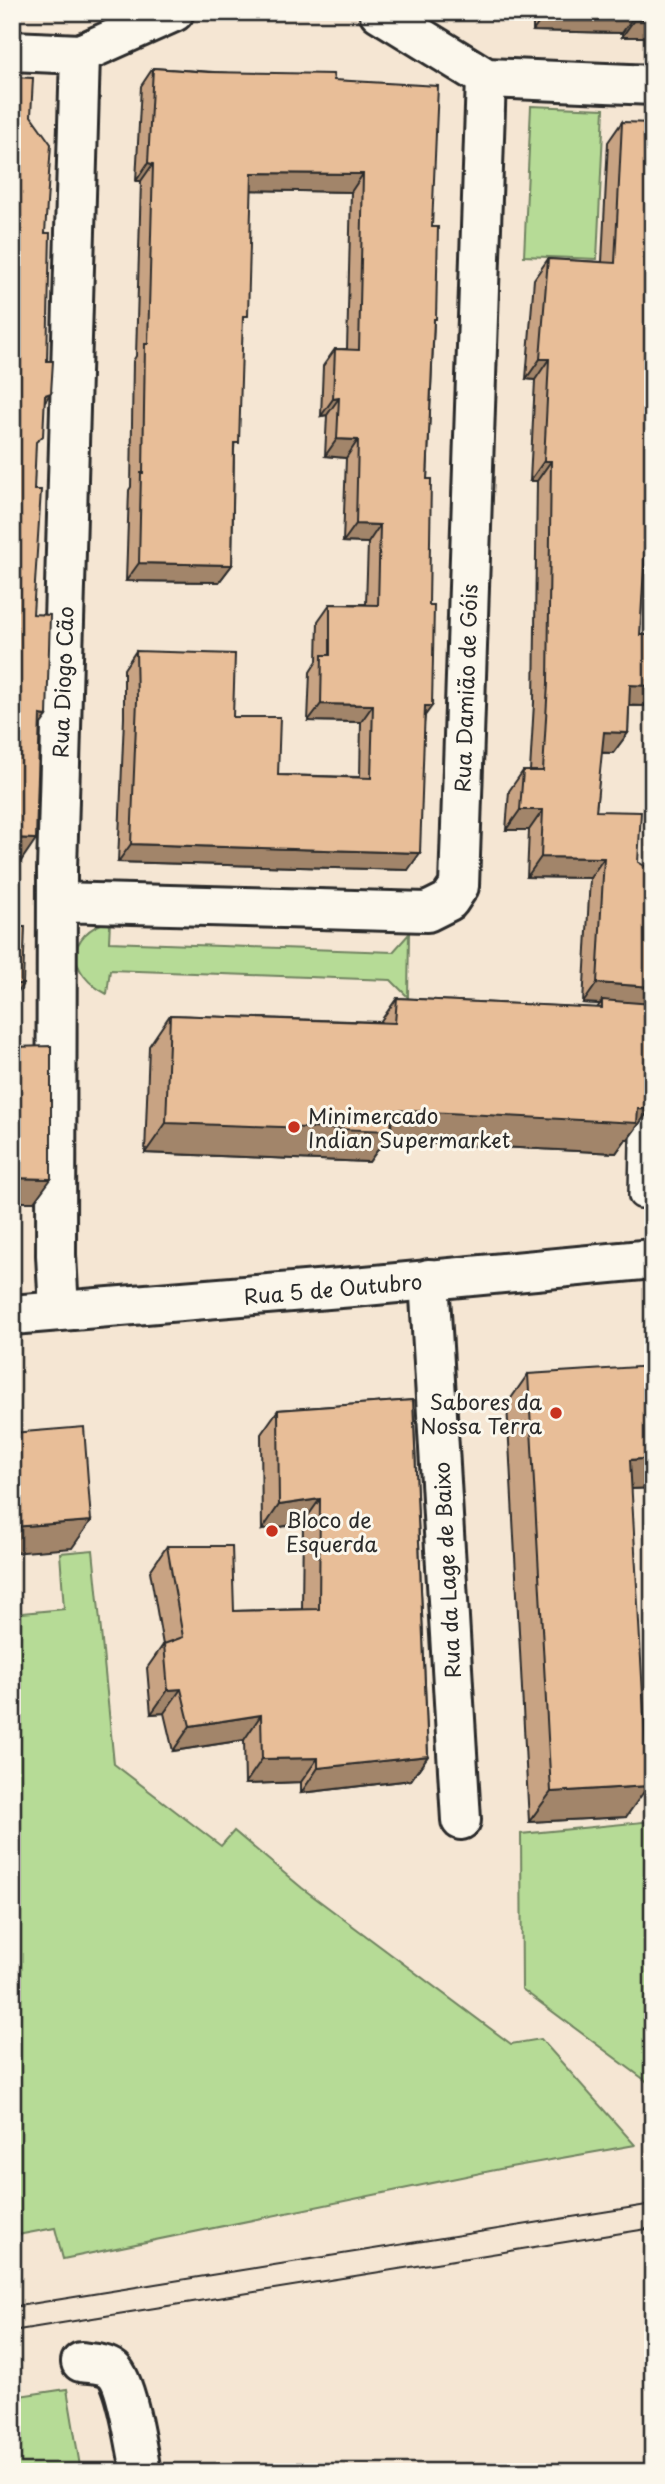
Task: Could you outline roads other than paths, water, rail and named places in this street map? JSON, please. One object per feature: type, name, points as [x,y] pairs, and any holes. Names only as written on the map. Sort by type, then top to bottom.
[{"type":"street","points":[[12,51],[80,54],[174,12]]},
{"type":"street","points":[[379,12],[486,78],[653,85]]},
{"type":"street","name":"Rua Diogo Cão","points":[[59,1310],[56,1255],[57,902],[80,54]]},
{"type":"street","name":"Rua Damião de Góis","points":[[57,902],[427,912],[449,901],[459,886],[486,78]]},
{"type":"street","name":"Rua 5 de Outubro","points":[[12,1315],[653,1259]]},
{"type":"street","name":"Rua da Lage de Baixo","points":[[429,1279],[461,1820]]},
{"type":"street","points":[[81,2362],[102,2365],[114,2371],[123,2386],[141,2472]]},
{"type":"lane","points":[[641,1196],[643,1072]]},
{"type":"tram line","points":[[12,2307],[653,2204]]},
{"type":"tram line","points":[[12,2331],[653,2228]]},
{"type":"place","name":"Minimercado Indian Supermarket","points":[[294,1127]]},
{"type":"place","name":"Sabores da Nossa Terra","points":[[556,1413]]},
{"type":"place","name":"Bloco de Esquerda","points":[[272,1531]]}]
